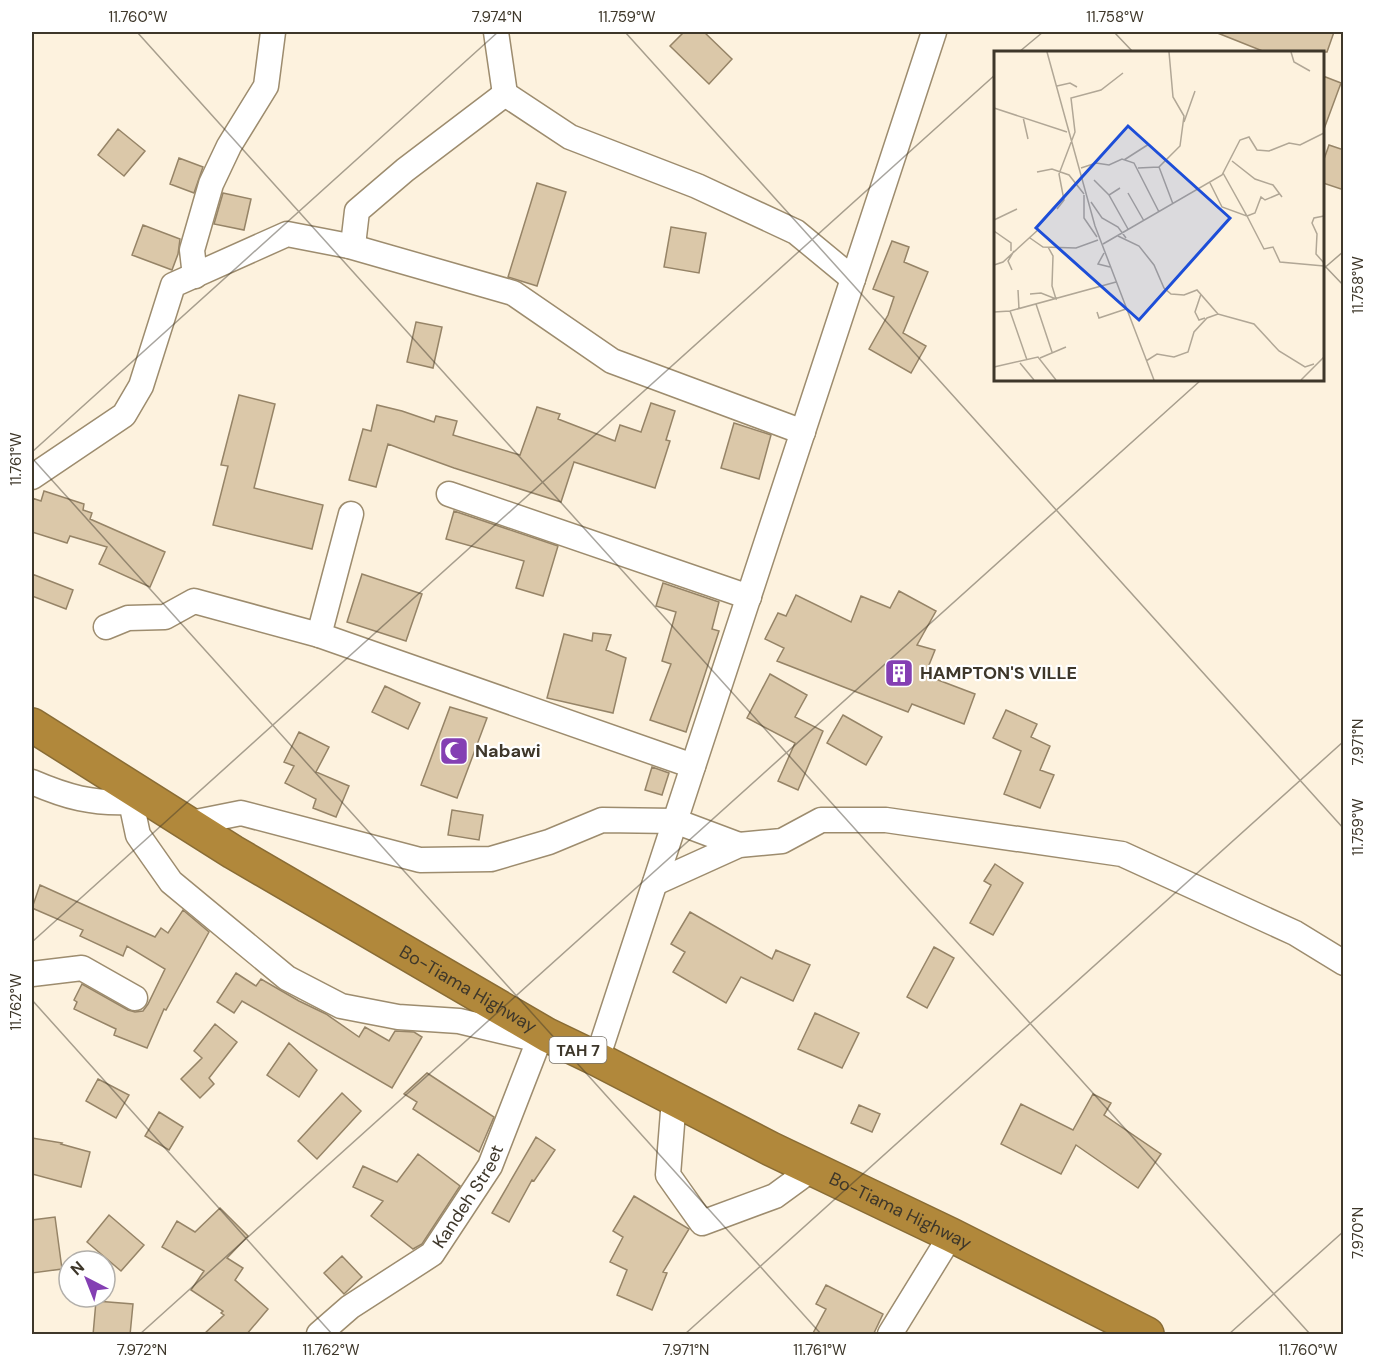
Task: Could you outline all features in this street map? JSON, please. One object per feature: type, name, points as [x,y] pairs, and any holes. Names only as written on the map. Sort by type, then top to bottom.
[{"type":"highway","name":"Bo-Tiama Highway","points":[[32,725],[132,796],[186,824],[543,1037],[597,1059],[812,1169],[951,1235],[1147,1335]]},
{"type":"street","points":[[195,276],[192,250],[211,184],[229,146],[267,86],[273,32]]},
{"type":"street","points":[[496,32],[505,94],[570,137],[697,186],[796,232],[853,279]]},
{"type":"street","points":[[597,1059],[934,32]]},
{"type":"street","points":[[348,246],[353,245],[357,211],[405,170],[505,94]]},
{"type":"street","points":[[32,477],[124,415],[141,387],[173,285],[287,234],[348,246],[513,293],[612,361],[803,432]]},
{"type":"street","points":[[449,494],[749,597]]},
{"type":"street","points":[[319,635],[351,514]]},
{"type":"street","points":[[106,627],[128,618],[165,617],[194,601],[319,635],[693,766]]},
{"type":"street","points":[[32,782],[63,795],[108,803],[132,796],[138,835],[171,882],[287,978],[341,1006],[398,1017],[459,1021],[543,1037]]},
{"type":"street","points":[[186,824],[241,813],[420,860],[491,859],[549,842],[602,820],[675,821],[739,845]]},
{"type":"street","points":[[655,883],[739,845],[782,841],[821,820],[886,820],[1122,854],[1295,933],[1344,963]]},
{"type":"street","points":[[32,974],[82,968],[135,998]]},
{"type":"street","name":"Kandeh Street","points":[[319,1335],[350,1306],[432,1254],[490,1166],[543,1037]]},
{"type":"street","points":[[674,1099],[668,1175],[702,1223],[775,1196],[812,1169]]},
{"type":"street","points":[[890,1335],[951,1235]]},
{"type":"building","points":[[684,32],[704,32],[732,59],[709,84],[670,46]]},
{"type":"building","points":[[1215,32],[1334,32],[1327,52],[1262,51]]},
{"type":"building","points":[[1324,76],[1341,83],[1324,129]]},
{"type":"building","points":[[118,129],[145,151],[124,176],[98,155]]},
{"type":"building","points":[[1329,145],[1344,150],[1344,190],[1324,183],[1324,159]]},
{"type":"building","points":[[179,158],[203,167],[194,193],[170,184]]},
{"type":"building","points":[[537,183],[566,192],[537,286],[508,277]]},
{"type":"building","points":[[223,193],[251,199],[244,230],[214,224]]},
{"type":"building","points":[[143,225],[180,239],[178,254],[172,270],[132,255]]},
{"type":"building","points":[[671,227],[706,233],[699,273],[664,267]]},
{"type":"building","points":[[892,241],[909,247],[904,262],[928,272],[903,333],[926,346],[911,373],[869,349],[888,315],[894,297],[873,289]]},
{"type":"building","points":[[416,322],[442,327],[433,368],[407,362]]},
{"type":"building","points":[[239,395],[275,404],[254,488],[323,505],[312,549],[213,525],[228,466],[221,465]]},
{"type":"building","points":[[651,403],[675,411],[666,440],[670,441],[655,488],[574,462],[561,502],[388,444],[376,487],[349,480],[363,429],[371,431],[377,405],[434,422],[436,416],[457,421],[453,435],[520,455],[537,407],[560,414],[558,419],[615,441],[620,425],[641,432]]},
{"type":"building","points":[[734,423],[771,435],[759,479],[721,468]]},
{"type":"building","points":[[44,491],[84,504],[83,510],[92,513],[90,519],[165,552],[150,587],[99,564],[107,547],[70,536],[67,543],[32,532],[32,498],[41,501]]},
{"type":"building","points":[[454,511],[558,546],[543,596],[516,588],[524,561],[446,539]]},
{"type":"building","points":[[32,574],[73,590],[66,609],[32,596]]},
{"type":"building","points":[[362,574],[422,594],[406,641],[347,622]]},
{"type":"building","points":[[663,583],[719,602],[712,629],[719,631],[686,732],[650,720],[671,664],[662,661],[676,612],[656,606]]},
{"type":"building","points":[[899,591],[936,611],[917,645],[935,650],[925,675],[975,694],[964,724],[912,704],[908,712],[777,661],[784,648],[765,639],[778,613],[786,616],[796,595],[851,622],[861,596],[890,608]]},
{"type":"building","points":[[593,633],[611,635],[606,650],[626,658],[613,713],[547,698],[564,634],[592,641]]},
{"type":"building","points":[[770,674],[807,695],[795,717],[823,731],[798,790],[778,781],[795,743],[747,718]]},
{"type":"building","points":[[385,686],[420,703],[408,729],[372,712]]},
{"type":"building","name":"Nabawi","points":[[450,707],[487,718],[457,798],[421,785]]},
{"type":"building","points":[[1006,710],[1037,724],[1031,737],[1050,746],[1040,770],[1054,775],[1040,808],[1004,794],[1021,751],[993,738]]},
{"type":"building","points":[[843,715],[882,737],[866,765],[827,743]]},
{"type":"building","points":[[299,732],[329,747],[316,772],[349,786],[336,817],[313,808],[316,799],[285,783],[294,766],[284,762]]},
{"type":"building","points":[[652,767],[669,773],[662,795],[645,790]]},
{"type":"building","points":[[452,810],[483,815],[479,840],[448,835]]},
{"type":"building","points":[[995,864],[1023,883],[993,935],[970,923],[991,885],[984,881]]},
{"type":"building","points":[[40,885],[155,937],[161,928],[168,933],[183,910],[209,932],[166,1010],[164,1009],[147,1048],[114,1035],[116,1029],[74,1009],[77,1002],[74,1000],[82,984],[128,1010],[143,1011],[165,969],[127,946],[123,956],[80,936],[83,930],[32,908]]},
{"type":"building","points":[[690,912],[772,959],[776,950],[810,965],[793,1001],[741,977],[726,1003],[673,972],[685,952],[671,944]]},
{"type":"building","points":[[934,947],[954,958],[927,1008],[907,997]]},
{"type":"building","points":[[236,973],[256,986],[261,979],[326,1014],[359,1037],[365,1027],[389,1041],[395,1031],[414,1032],[422,1037],[392,1088],[242,1001],[234,1013],[217,1002]]},
{"type":"building","points":[[815,1013],[859,1033],[842,1068],[798,1049]]},
{"type":"building","points":[[215,1024],[237,1042],[209,1078],[214,1084],[200,1098],[181,1079],[202,1058],[194,1051]]},
{"type":"building","points":[[289,1043],[317,1070],[299,1097],[267,1075]]},
{"type":"building","points":[[427,1073],[494,1117],[479,1152],[413,1109],[417,1102],[404,1094]]},
{"type":"building","points":[[98,1079],[129,1095],[116,1118],[86,1101]]},
{"type":"building","points":[[342,1093],[361,1111],[317,1159],[298,1141]]},
{"type":"building","points":[[1093,1094],[1111,1103],[1104,1115],[1161,1154],[1138,1188],[1076,1145],[1061,1174],[1001,1144],[1021,1104],[1073,1130]]},
{"type":"building","points":[[859,1105],[880,1114],[872,1132],[851,1123]]},
{"type":"building","points":[[159,1112],[183,1127],[169,1150],[145,1136]]},
{"type":"building","points":[[536,1137],[555,1150],[534,1181],[532,1180],[509,1222],[492,1213]]},
{"type":"building","points":[[32,1138],[62,1143],[90,1152],[81,1187],[32,1174]]},
{"type":"building","points":[[418,1154],[460,1186],[422,1244],[413,1249],[371,1216],[383,1201],[353,1187],[363,1166],[397,1182]]},
{"type":"building","points":[[634,1196],[689,1229],[663,1272],[667,1273],[652,1310],[617,1295],[627,1270],[610,1262],[623,1237],[613,1231]]},
{"type":"building","points":[[220,1208],[248,1236],[227,1258],[243,1268],[235,1280],[268,1309],[246,1335],[203,1335],[224,1315],[221,1313],[223,1311],[191,1290],[204,1271],[162,1247],[177,1221],[195,1232]]},
{"type":"building","points":[[109,1215],[144,1245],[121,1271],[117,1268],[117,1249],[95,1249],[87,1242]]},
{"type":"building","points":[[55,1217],[59,1249],[57,1249],[57,1270],[32,1273],[32,1220]]},
{"type":"building","points":[[342,1256],[362,1277],[344,1294],[324,1273]]},
{"type":"building","points":[[826,1285],[883,1314],[873,1335],[812,1335],[826,1309],[816,1304]]},
{"type":"building","points":[[117,1303],[133,1304],[130,1335],[93,1335],[95,1309],[117,1309]]},
{"type":"place","name":"HAMPTON'S VILLE","points":[[899,673]]},
{"type":"place","name":"Nabawi","points":[[454,751]]}]
